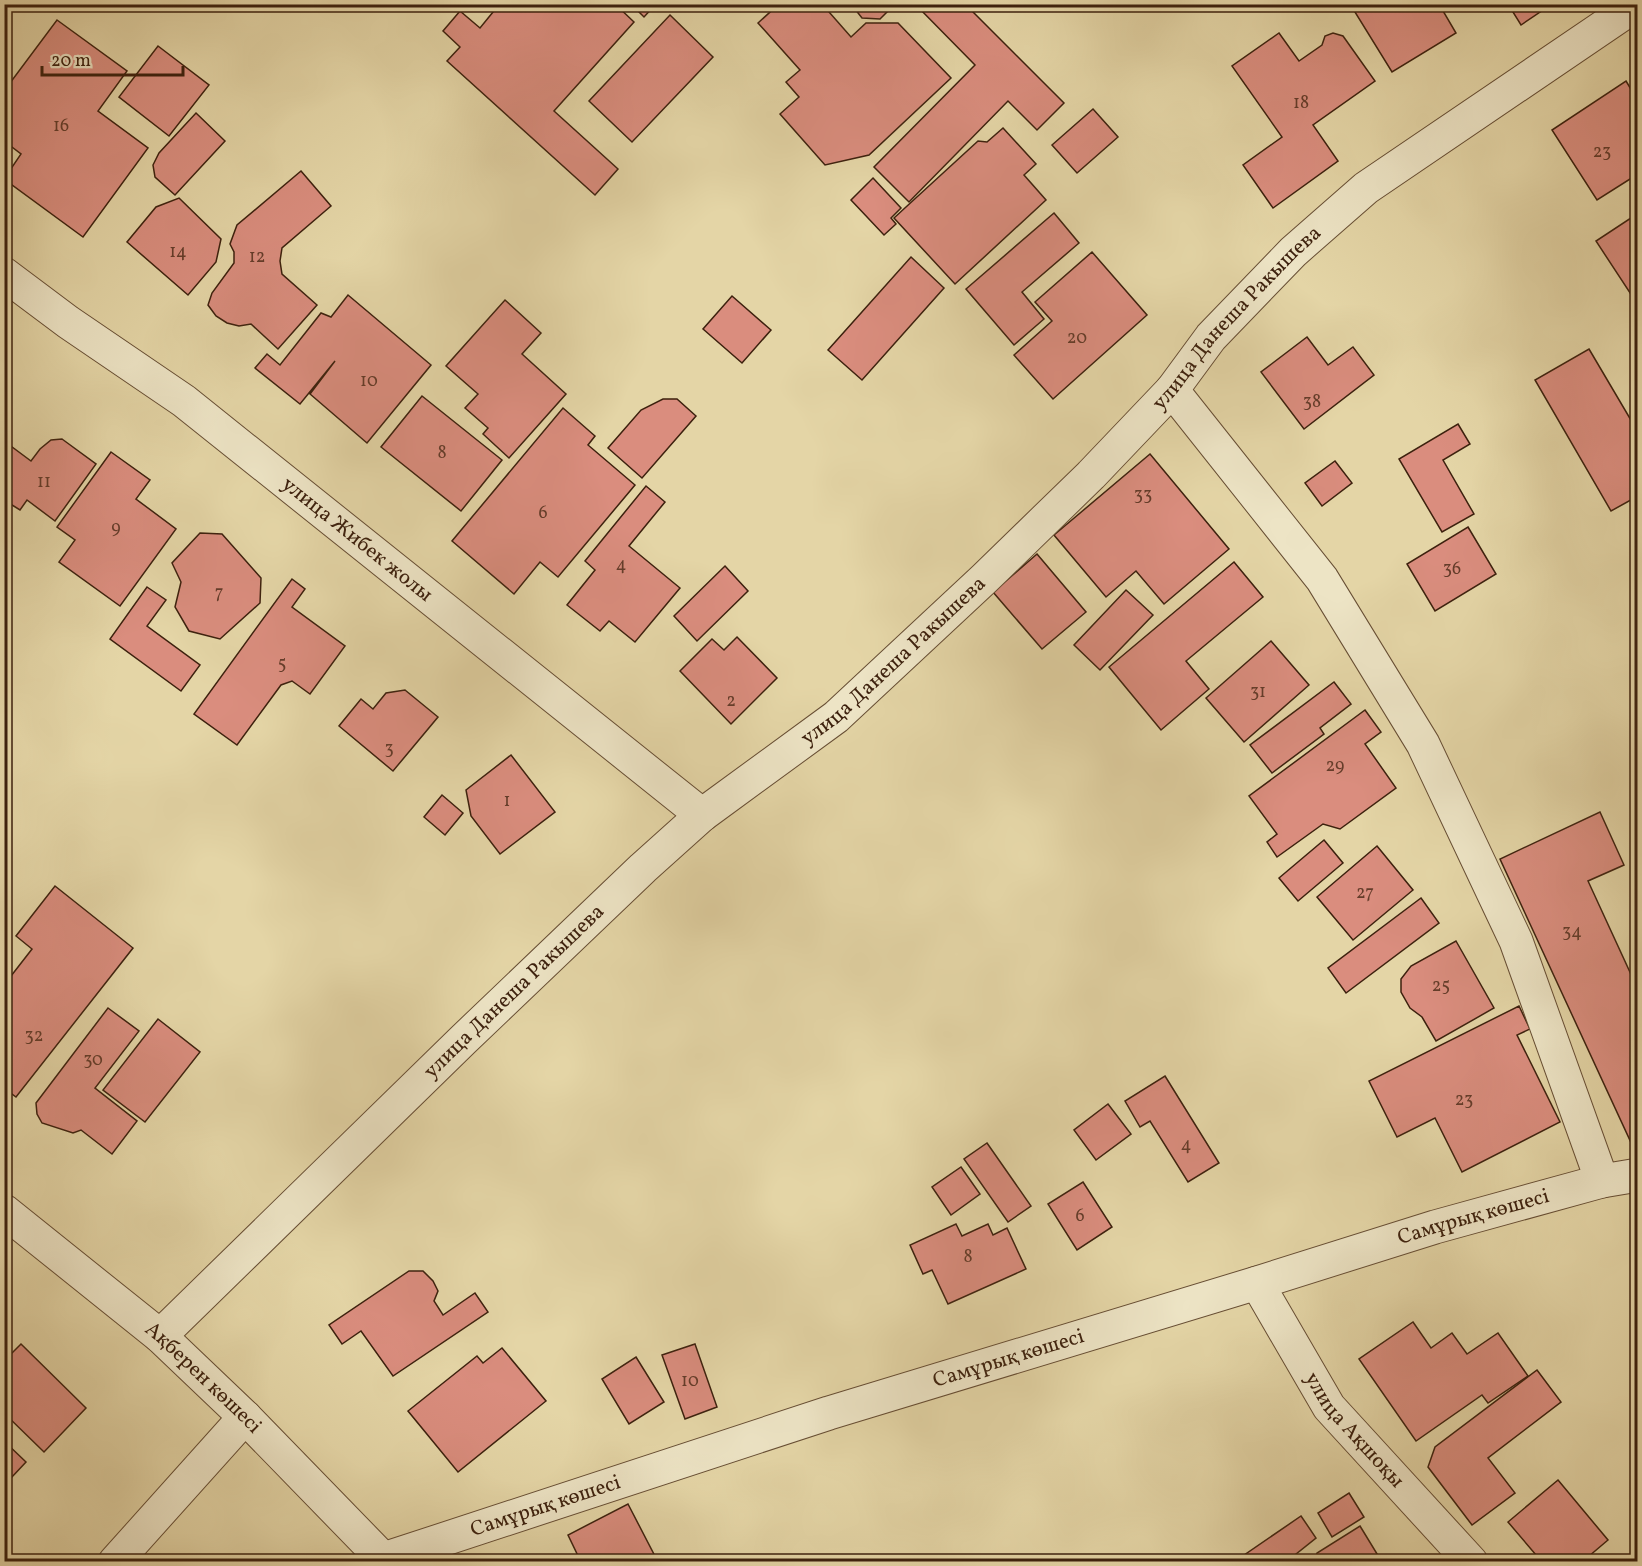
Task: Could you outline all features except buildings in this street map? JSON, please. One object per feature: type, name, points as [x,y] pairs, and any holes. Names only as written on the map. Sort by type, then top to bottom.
[{"type":"street","name":"улица Данеша Ракышева","points":[[160,1336],[480,1023],[643,868],[702,815],[836,717],[992,571],[1091,475],[1172,390],[1211,337],[1293,252],[1366,188],[1637,4]]},
{"type":"street","name":"улица Жибек жолы","points":[[4,274],[68,322],[183,401],[702,815]]},
{"type":"street","points":[[1172,390],[1322,579],[1423,744],[1516,941],[1602,1181]]},
{"type":"street","name":"Самұрық көшесі","points":[[385,1560],[829,1413],[1435,1227],[1602,1181],[1638,1175]]},
{"type":"street","name":"Ақберен көшесі","points":[[4,1211],[160,1336],[245,1417],[385,1560]]},
{"type":"street","name":"улица Ақшоқы","points":[[1257,1283],[1329,1407],[1471,1562]]},
{"type":"street","points":[[115,1562],[245,1417]]}]
